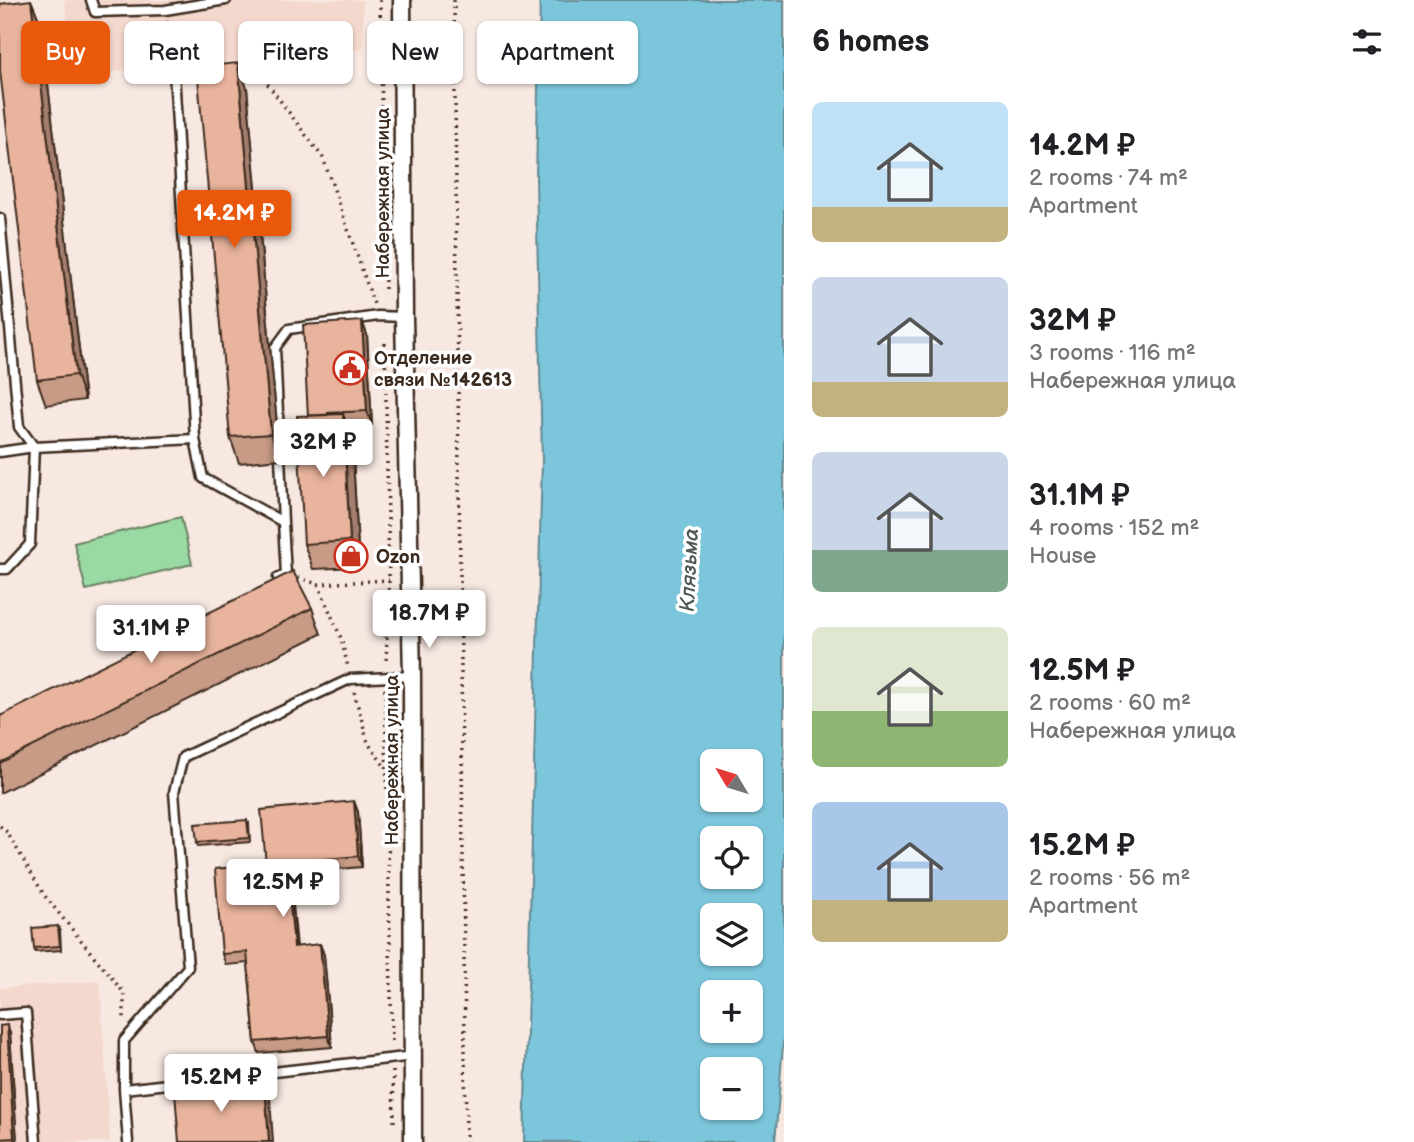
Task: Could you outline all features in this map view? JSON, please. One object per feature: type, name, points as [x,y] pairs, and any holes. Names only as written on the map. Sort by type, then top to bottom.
[{"type":"street","name":"Набережная улица","points":[[402,0],[404,317],[412,676],[413,1142]]},
{"type":"lane","points":[[91,0],[95,12],[165,10],[226,0]]},
{"type":"lane","points":[[175,84],[195,439],[203,478],[284,522]]},
{"type":"lane","points":[[0,218],[19,427],[34,447],[30,544],[7,569],[0,569]]},
{"type":"lane","points":[[273,581],[286,575],[275,348],[289,329],[381,316],[404,317]]},
{"type":"lane","points":[[0,452],[34,447],[195,439]]},
{"type":"lane","points":[[128,1142],[124,1041],[188,967],[174,792],[183,757],[350,679],[412,676]]},
{"type":"lane","points":[[0,1015],[26,1013],[36,1142]]},
{"type":"lane","points":[[124,1088],[414,1056]]},
{"type":"path","points":[[380,0],[381,316],[388,580],[385,677],[394,1130]]},
{"type":"path","points":[[454,0],[466,1142]]},
{"type":"path","points":[[165,10],[167,21]]},
{"type":"path","points":[[234,71],[258,71],[323,158],[381,316]]},
{"type":"path","points":[[286,575],[318,584],[388,580]]},
{"type":"path","points":[[0,826],[8,832],[44,895],[124,993],[124,1041]]},
{"type":"shaded area","points":[[64,0],[363,0],[363,49],[353,50],[353,21],[238,21],[238,60],[224,62],[224,21],[124,21],[124,71],[110,72],[110,21],[68,21]]},
{"type":"shaded area","points":[[100,981],[110,1142],[0,1142],[0,988]]},
{"type":"green space","points":[[181,517],[192,564],[86,590],[74,543]]},
{"type":"water","name":"Клязьма","points":[[540,0],[784,0],[784,1033],[775,1142],[524,1142],[542,461],[536,177],[538,84],[638,84],[638,21],[540,21]]},
{"type":"building","points":[[31,0],[34,21],[21,21],[21,84],[41,84],[76,375],[37,380],[0,71],[0,4]]},
{"type":"building","points":[[238,63],[271,434],[230,437],[199,84],[224,84],[224,64]]},
{"type":"building","points":[[362,321],[367,411],[308,416],[303,325]]},
{"type":"building","points":[[343,414],[350,541],[304,544],[297,416]]},
{"type":"building","points":[[293,571],[312,608],[0,763],[0,716]]},
{"type":"building","points":[[354,801],[358,856],[286,863],[294,947],[320,944],[328,1036],[255,1042],[247,952],[222,954],[215,869],[266,864],[261,810]]},
{"type":"building","points":[[247,820],[249,838],[197,842],[195,824]]},
{"type":"building","points":[[58,926],[60,946],[34,948],[32,928]]},
{"type":"building","points":[[7,1025],[14,1138],[0,1139],[0,1026]]},
{"type":"building","points":[[194,1079],[195,1090],[265,1084],[269,1142],[179,1142],[174,1081]]},
{"type":"place","name":"Отделение связи №142613","points":[[350,368]]},
{"type":"place","name":"Ozon","points":[[351,556]]}]
